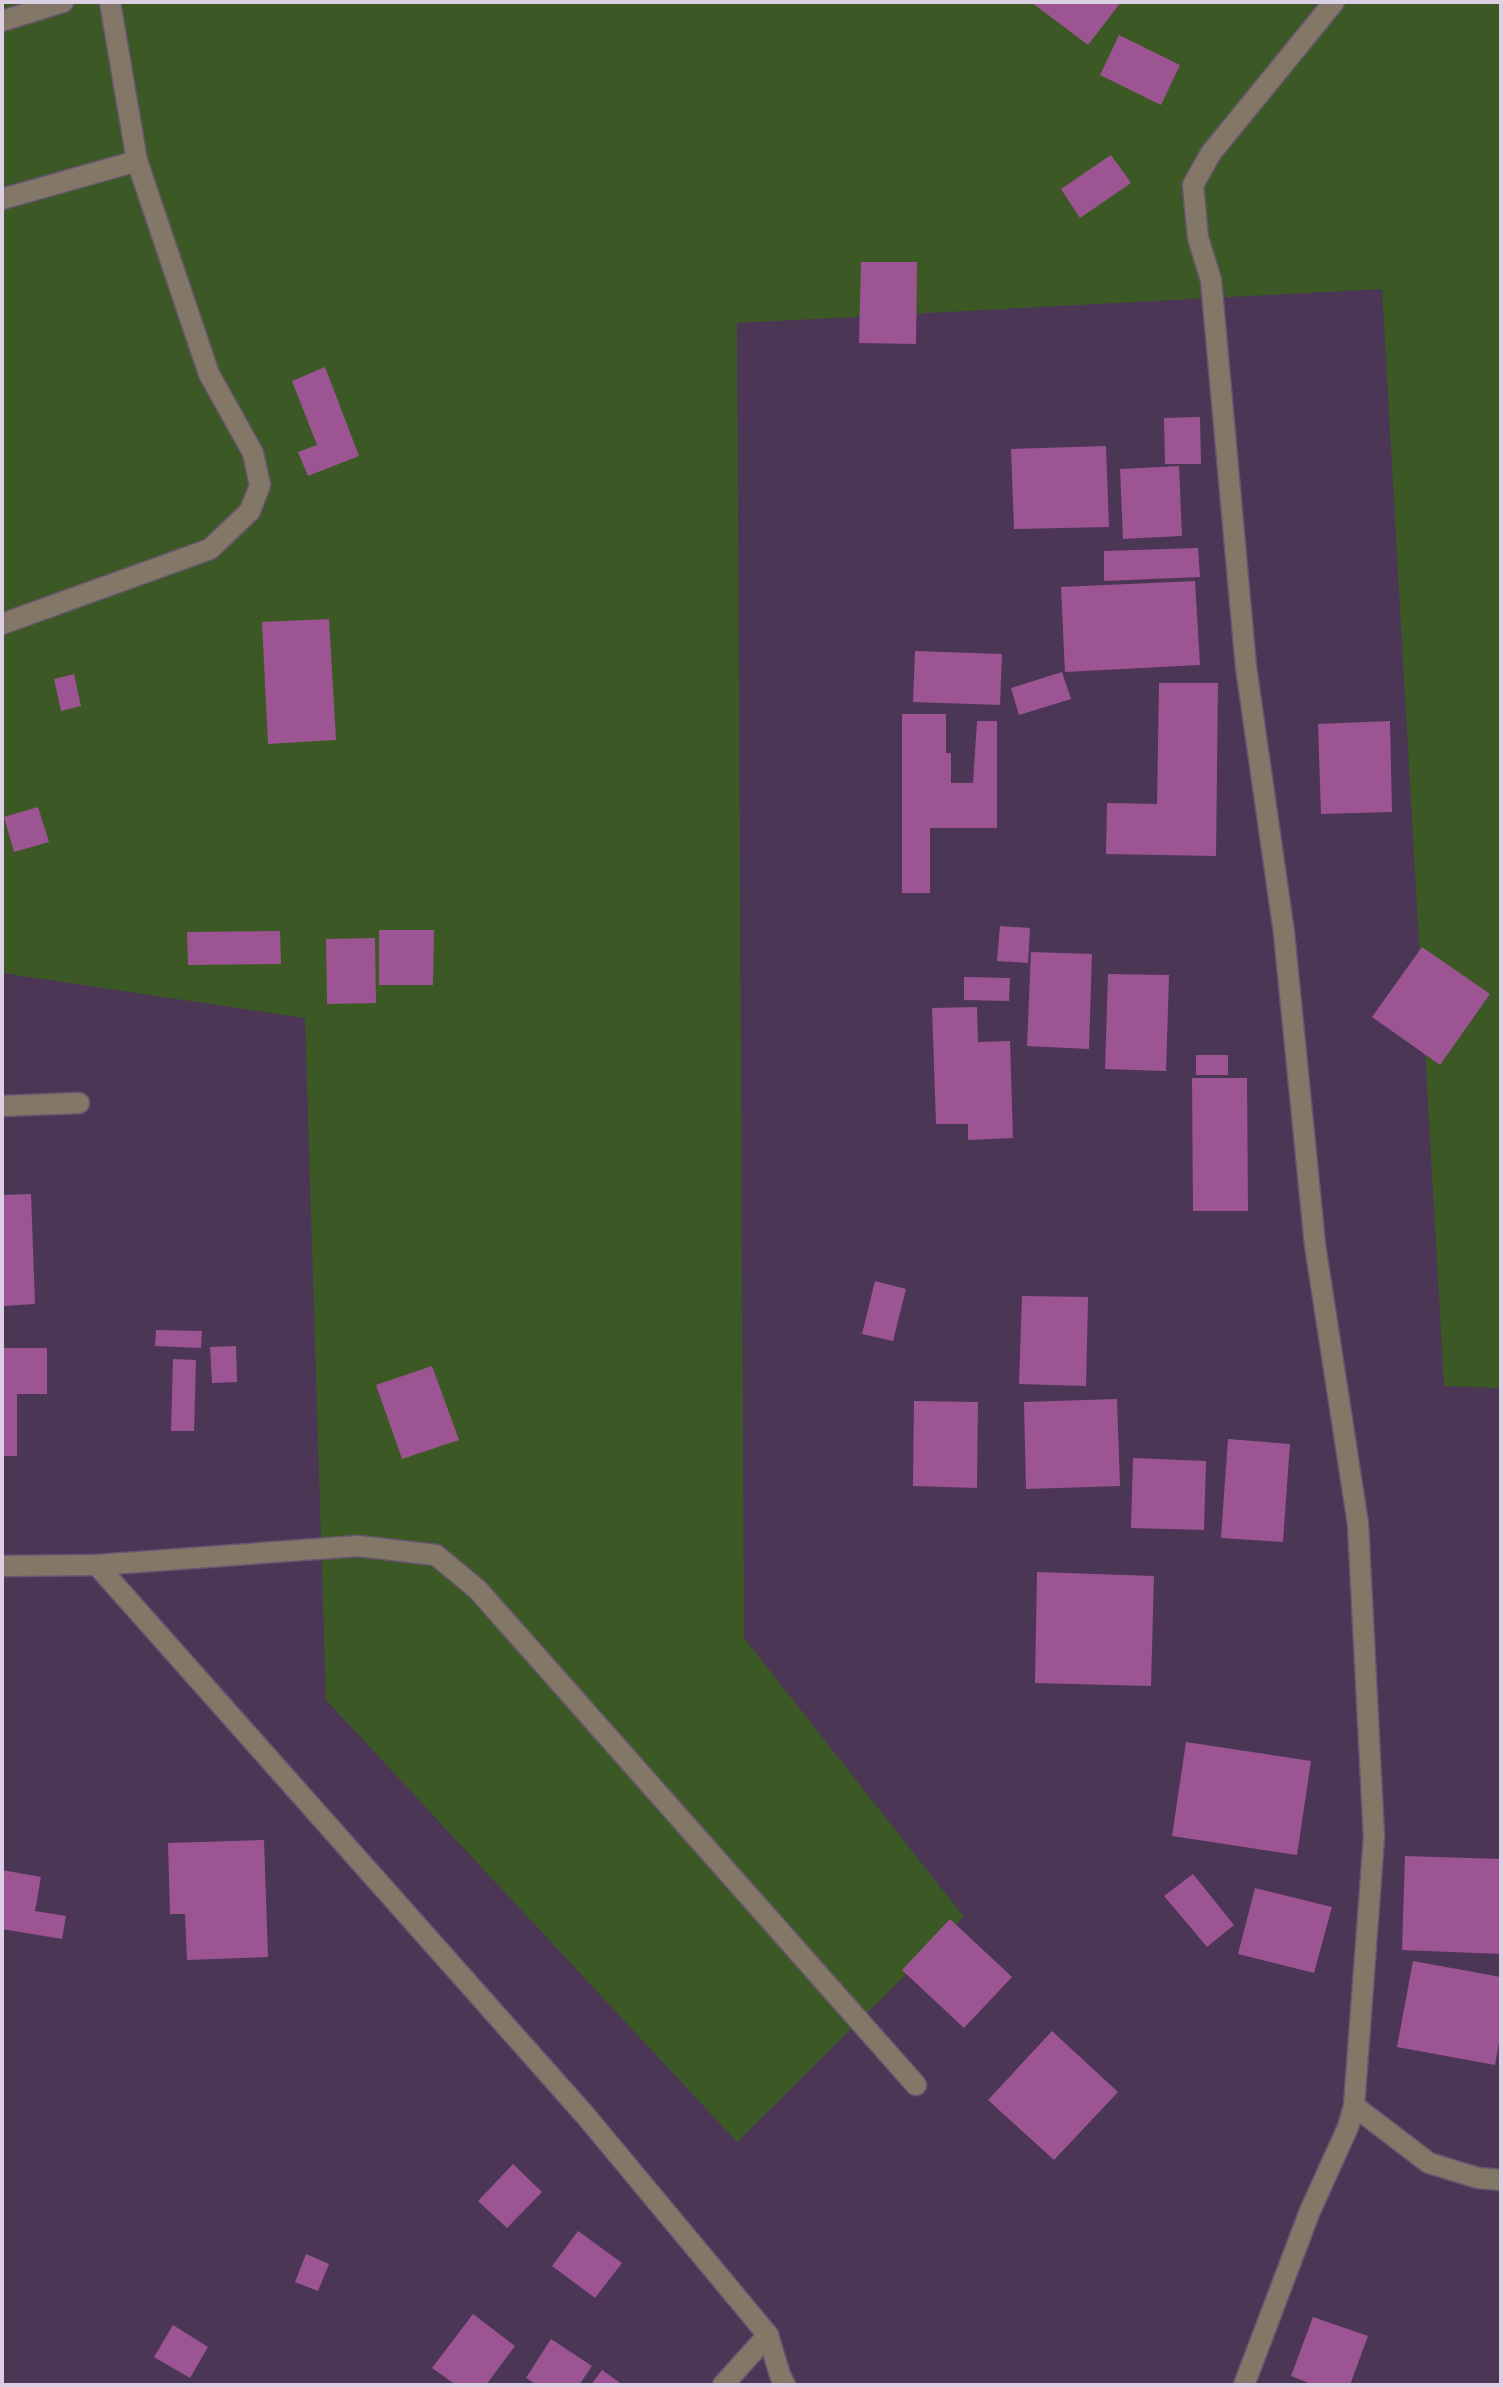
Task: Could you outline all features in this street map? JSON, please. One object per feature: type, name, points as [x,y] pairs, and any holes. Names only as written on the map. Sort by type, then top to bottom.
[{"type":"street","points":[[2,21],[63,2]]},
{"type":"street","points":[[2,624],[210,549],[250,511],[260,485],[253,453],[209,374],[137,161],[110,2]]},
{"type":"street","points":[[1244,2385],[1310,2211],[1348,2127],[1354,2106],[1374,1837],[1358,1524],[1315,1245],[1284,933],[1246,667],[1211,280],[1198,238],[1193,185],[1211,153],[1334,2]]},
{"type":"street","points":[[2,199],[137,161]]},
{"type":"street","points":[[2,1106],[79,1103]]},
{"type":"street","points":[[2,1566],[97,1565],[358,1546],[436,1555],[478,1590],[916,2085]]},
{"type":"street","points":[[97,1565],[585,2115],[768,2335],[785,2385]]},
{"type":"street","points":[[1354,2106],[1429,2163],[1478,2178],[1501,2180]]},
{"type":"street","points":[[723,2385],[768,2335]]},
{"type":"green space","points":[[2,2],[1501,2],[1501,1388],[1444,1386],[1382,289],[737,323],[744,1638],[964,1917],[737,2142],[326,1700],[305,1018],[2,973]]},
{"type":"building","points":[[1031,2],[1121,2],[1088,45]]},
{"type":"building","points":[[1119,35],[1180,65],[1161,105],[1100,75]]},
{"type":"building","points":[[1111,155],[1131,183],[1080,218],[1061,189]]},
{"type":"building","points":[[861,262],[917,262],[916,344],[859,343]]},
{"type":"building","points":[[325,367],[359,456],[308,476],[298,452],[317,445],[292,381]]},
{"type":"building","points":[[1200,417],[1201,464],[1165,464],[1164,418]]},
{"type":"building","points":[[1106,446],[1109,527],[1014,529],[1011,449]]},
{"type":"building","points":[[1179,466],[1182,536],[1123,539],[1120,469]]},
{"type":"building","points":[[1198,548],[1200,577],[1104,581],[1104,551]]},
{"type":"building","points":[[1195,581],[1200,665],[1065,672],[1061,587]]},
{"type":"building","points":[[329,619],[336,740],[268,744],[262,622]]},
{"type":"building","points":[[915,651],[1002,654],[1000,705],[913,702]]},
{"type":"building","points":[[1062,672],[1071,699],[1019,715],[1011,688]]},
{"type":"building","points":[[74,674],[81,706],[61,711],[54,679]]},
{"type":"building","points":[[1159,683],[1218,683],[1216,856],[1106,854],[1107,803],[1157,804]]},
{"type":"building","points":[[902,714],[946,714],[946,753],[951,753],[951,783],[973,783],[977,721],[997,721],[997,828],[930,828],[930,893],[902,893]]},
{"type":"building","points":[[1390,721],[1392,812],[1321,814],[1318,724]]},
{"type":"building","points":[[38,807],[49,842],[14,852],[4,817]]},
{"type":"building","points":[[1000,926],[1030,928],[1028,963],[997,961]]},
{"type":"building","points":[[379,930],[434,930],[433,985],[379,985]]},
{"type":"building","points":[[280,931],[281,964],[188,965],[187,932]]},
{"type":"building","points":[[375,938],[376,1003],[327,1004],[326,939]]},
{"type":"building","points":[[1422,947],[1490,994],[1440,1065],[1372,1017]]},
{"type":"building","points":[[1031,952],[1092,954],[1089,1049],[1027,1046]]},
{"type":"building","points":[[1108,974],[1169,975],[1166,1071],[1105,1069]]},
{"type":"building","points":[[964,977],[1010,978],[1009,1001],[964,1000]]},
{"type":"building","points":[[977,1007],[978,1042],[1010,1041],[1013,1138],[968,1140],[968,1124],[936,1124],[932,1008]]},
{"type":"building","points":[[1196,1055],[1228,1055],[1228,1075],[1196,1075]]},
{"type":"building","points":[[1192,1078],[1247,1078],[1248,1211],[1193,1211]]},
{"type":"building","points":[[31,1194],[35,1304],[2,1306],[2,1195]]},
{"type":"building","points":[[875,1281],[906,1289],[893,1341],[862,1334]]},
{"type":"building","points":[[1022,1296],[1088,1297],[1086,1386],[1019,1384]]},
{"type":"building","points":[[156,1330],[202,1331],[201,1348],[155,1346]]},
{"type":"building","points":[[236,1346],[237,1382],[212,1383],[210,1347]]},
{"type":"building","points":[[2,1348],[47,1348],[47,1394],[17,1394],[17,1456],[2,1456]]},
{"type":"building","points":[[173,1359],[196,1360],[194,1431],[171,1431]]},
{"type":"building","points":[[432,1366],[459,1440],[402,1459],[376,1385]]},
{"type":"building","points":[[1117,1399],[1120,1486],[1026,1489],[1024,1402]]},
{"type":"building","points":[[914,1401],[978,1402],[977,1488],[913,1486]]},
{"type":"building","points":[[1228,1439],[1290,1444],[1283,1542],[1221,1538]]},
{"type":"building","points":[[1133,1458],[1206,1461],[1204,1530],[1131,1528]]},
{"type":"building","points":[[1037,1572],[1154,1576],[1151,1686],[1035,1683]]},
{"type":"building","points":[[1186,1742],[1311,1761],[1297,1855],[1172,1836]]},
{"type":"building","points":[[264,1840],[268,1957],[187,1960],[185,1914],[170,1914],[168,1843]]},
{"type":"building","points":[[1405,1856],[1501,1859],[1501,1954],[1402,1950]]},
{"type":"building","points":[[2,1870],[41,1877],[35,1911],[66,1916],[62,1939],[2,1929]]},
{"type":"building","points":[[1193,1874],[1234,1925],[1207,1947],[1164,1896]]},
{"type":"building","points":[[1255,1888],[1332,1907],[1314,1973],[1238,1954]]},
{"type":"building","points":[[950,1919],[1012,1977],[964,2028],[902,1970]]},
{"type":"building","points":[[1413,1961],[1501,1977],[1501,2031],[1495,2065],[1397,2047]]},
{"type":"building","points":[[1052,2031],[1118,2092],[1054,2160],[988,2100]]},
{"type":"building","points":[[513,2164],[542,2192],[507,2228],[478,2201]]},
{"type":"building","points":[[578,2231],[622,2263],[595,2298],[552,2266]]},
{"type":"building","points":[[306,2254],[329,2264],[318,2291],[295,2282]]},
{"type":"building","points":[[473,2314],[515,2346],[486,2385],[456,2385],[432,2368]]},
{"type":"building","points":[[1313,2317],[1368,2336],[1350,2385],[1314,2385],[1291,2376]]},
{"type":"building","points":[[173,2325],[208,2347],[190,2378],[154,2357]]},
{"type":"building","points":[[551,2339],[592,2366],[579,2385],[537,2385],[526,2378]]},
{"type":"building","points":[[602,2370],[623,2385],[591,2385]]}]
